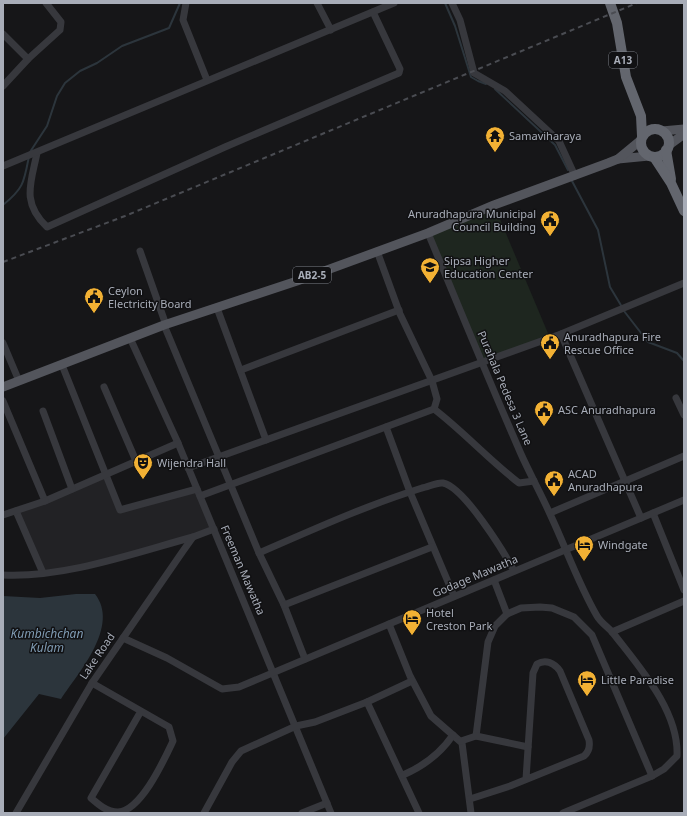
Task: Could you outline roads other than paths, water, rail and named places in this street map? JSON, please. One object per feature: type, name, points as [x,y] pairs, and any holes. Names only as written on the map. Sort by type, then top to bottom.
[{"type":"highway","name":"A13","points":[[610,3],[617,24],[626,76],[641,116],[642,138]]},
{"type":"highway","points":[[641,116],[667,137],[671,183]]},
{"type":"highway","points":[[659,130],[648,130],[642,138],[643,150],[652,157],[671,183],[684,211]]},
{"type":"highway","points":[[652,157],[661,155],[668,148]]},
{"type":"main road","points":[[659,130],[684,129]]},
{"type":"main road","points":[[668,148],[684,134]]},
{"type":"main road","name":"AB2-5","points":[[3,387],[165,325],[428,234],[494,205],[575,176],[618,158],[642,138]]},
{"type":"main road","name":"AB2-5","points":[[618,158],[652,157]]},
{"type":"street","points":[[3,86],[28,59],[60,30],[61,22],[46,3]]},
{"type":"street","points":[[186,3],[182,20],[207,80]]},
{"type":"street","points":[[317,3],[330,30]]},
{"type":"street","points":[[3,166],[35,154],[207,80],[394,3]]},
{"type":"street","points":[[452,3],[460,20],[474,73],[505,91],[559,141],[575,176]]},
{"type":"street","points":[[35,154],[29,193],[34,210],[47,227],[224,147],[399,73],[400,70],[373,12]]},
{"type":"street","points":[[3,34],[28,59]]},
{"type":"street","name":"Purahala Pedesa 3 Lane","points":[[428,234],[482,363],[534,481],[550,513],[585,596],[599,620],[612,632],[662,700],[673,722],[678,742],[677,756]]},
{"type":"street","points":[[140,251],[165,325],[218,457],[259,553],[284,605],[305,659]]},
{"type":"street","points":[[377,252],[399,310],[432,381],[437,400],[434,409]]},
{"type":"street","points":[[188,468],[561,334],[684,283]]},
{"type":"street","points":[[217,308],[266,440]]},
{"type":"street","points":[[241,370],[399,310]]},
{"type":"street","points":[[561,334],[640,518]]},
{"type":"street","name":"Freeman Mawatha","points":[[130,338],[178,443],[274,672],[331,813]]},
{"type":"street","points":[[3,343],[19,381]]},
{"type":"street","points":[[62,365],[120,510],[230,485],[434,409]]},
{"type":"street","points":[[104,386],[136,461]]},
{"type":"street","points":[[676,398],[684,415]]},
{"type":"street","points":[[3,400],[45,500]]},
{"type":"street","points":[[434,409],[455,425],[497,466],[519,483],[534,481]]},
{"type":"street","points":[[43,411],[72,489]]},
{"type":"street","points":[[386,427],[432,547],[454,596]]},
{"type":"street","points":[[3,516],[72,489],[178,443]]},
{"type":"street","points":[[550,513],[684,456]]},
{"type":"street","points":[[259,553],[410,492],[441,483],[449,486],[461,496],[486,525],[514,571]]},
{"type":"street","name":"Godage Mawatha","points":[[123,638],[166,658],[222,689],[239,688],[684,500]]},
{"type":"street","points":[[16,511],[43,573]]},
{"type":"street","points":[[653,513],[684,590]]},
{"type":"street","points":[[4,573],[43,573],[116,558],[214,530]]},
{"type":"street","name":"Lake Road","points":[[16,813],[92,682],[193,537]]},
{"type":"street","points":[[284,605],[432,547]]},
{"type":"street","points":[[494,580],[507,614]]},
{"type":"street","points":[[612,632],[684,600]]},
{"type":"street","points":[[476,736],[488,642],[494,626],[507,614],[521,608],[540,606],[565,613],[583,625],[592,635],[599,647],[652,776]]},
{"type":"street","points":[[390,624],[412,681],[431,716],[461,741],[464,747],[471,813]]},
{"type":"street","points":[[470,799],[526,779],[584,756],[590,748],[589,740],[560,671],[548,662],[539,663],[534,669],[526,779]]},
{"type":"street","points":[[204,813],[232,762],[241,751],[296,726],[315,722],[367,702],[412,681]]},
{"type":"street","points":[[92,682],[169,727],[173,741],[161,766],[134,806],[119,812],[105,809],[91,798],[141,711]]},
{"type":"street","points":[[367,702],[403,775],[419,813]]},
{"type":"street","points":[[403,775],[422,767],[444,747],[453,735]]},
{"type":"street","points":[[461,741],[476,736],[528,747]]},
{"type":"street","points":[[563,813],[652,776],[664,769],[677,756],[684,753]]},
{"type":"street","points":[[302,813],[327,803]]},
{"type":"water","name":"Kumbichchan Kulam","points":[[76,594],[95,594],[101,607],[103,620],[100,634],[94,648],[61,699],[39,694],[3,739],[3,596],[40,598]]},
{"type":"waterway","points":[[30,152],[47,126],[57,96],[65,83],[80,71],[97,63],[122,46],[169,28],[180,3]]},
{"type":"waterway","points":[[445,3],[455,26],[471,77],[486,84]]},
{"type":"waterway","points":[[495,89],[555,145],[568,170]]},
{"type":"waterway","points":[[3,205],[15,194],[22,184],[29,156]]},
{"type":"waterway","points":[[572,181],[598,230],[610,287],[622,307]]},
{"type":"waterway","points":[[624,311],[648,342],[677,353],[684,361]]},
{"type":"railway","points":[[3,262],[125,216],[637,3]]},
{"type":"place","name":"Samaviharaya","points":[[495,153]]},
{"type":"place","name":"Anuradhapura Municipal Council Building","points":[[550,237]]},
{"type":"place","name":"Sipsa Higher Education Center","points":[[430,284]]},
{"type":"place","name":"Ceylon Electricity Board","points":[[94,314]]},
{"type":"place","name":"Anuradhapura Fire Rescue Office","points":[[550,360]]},
{"type":"place","name":"ASC Anuradhapura","points":[[544,427]]},
{"type":"place","name":"Wijendra Hall","points":[[143,480]]},
{"type":"place","name":"ACAD Anuradhapura","points":[[554,497]]},
{"type":"place","name":"Windgate","points":[[584,562]]},
{"type":"place","name":"Hotel Creston Park","points":[[412,636]]},
{"type":"place","name":"Little Paradise","points":[[587,697]]}]
